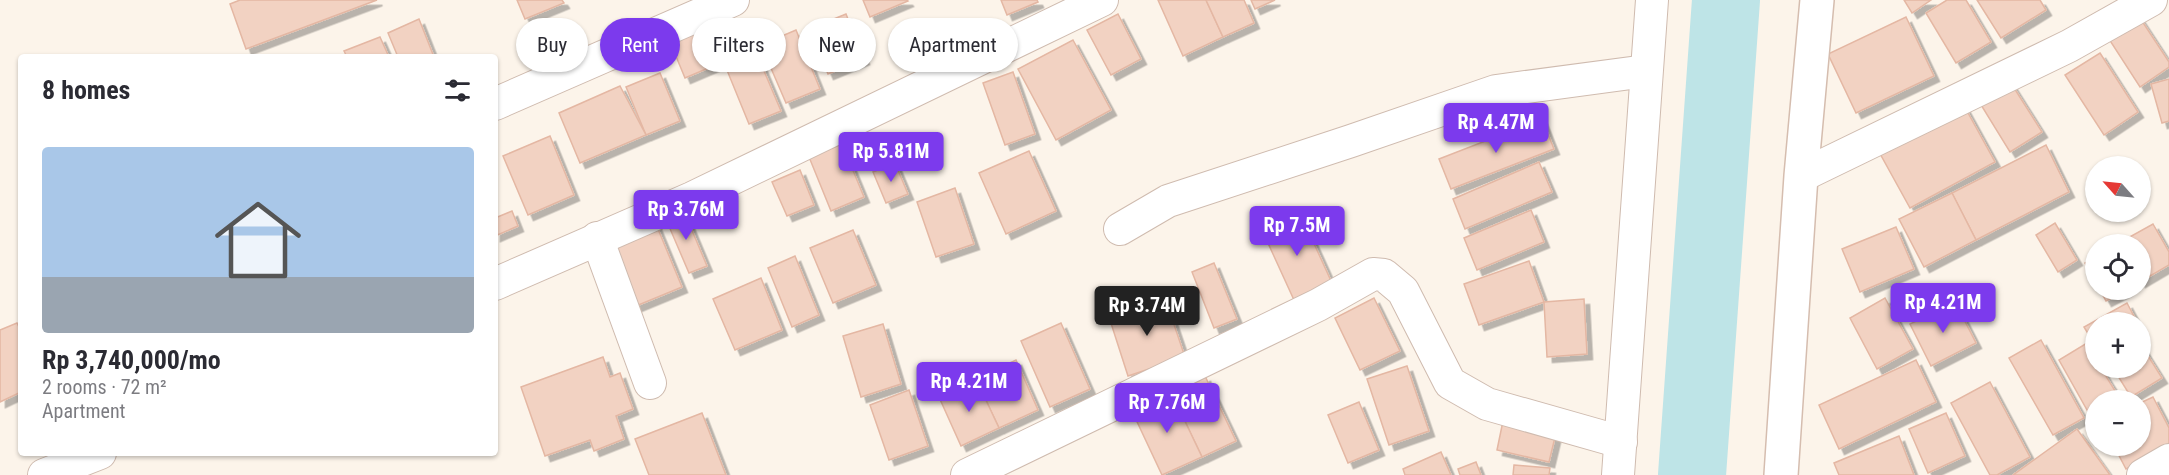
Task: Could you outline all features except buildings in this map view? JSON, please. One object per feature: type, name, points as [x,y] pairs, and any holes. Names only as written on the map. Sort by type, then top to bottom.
[{"type":"street","points":[[498,103],[733,0]]},
{"type":"street","points":[[498,283],[692,198],[1102,0]]},
{"type":"street","points":[[1618,475],[1652,0]]},
{"type":"street","points":[[1781,475],[1801,176],[1817,0]]},
{"type":"street","points":[[1801,176],[2068,46],[2151,0]]},
{"type":"street","points":[[1120,229],[1168,201],[1496,91],[1646,71]]},
{"type":"street","points":[[597,238],[650,383]]},
{"type":"street","points":[[967,475],[1318,305],[1373,274],[1384,275],[1403,291],[1450,383],[1487,404],[1621,442]]},
{"type":"street","points":[[44,475],[92,456]]},
{"type":"street","points":[[2143,475],[2169,460]]},
{"type":"waterway","points":[[1692,475],[1726,0]]}]
